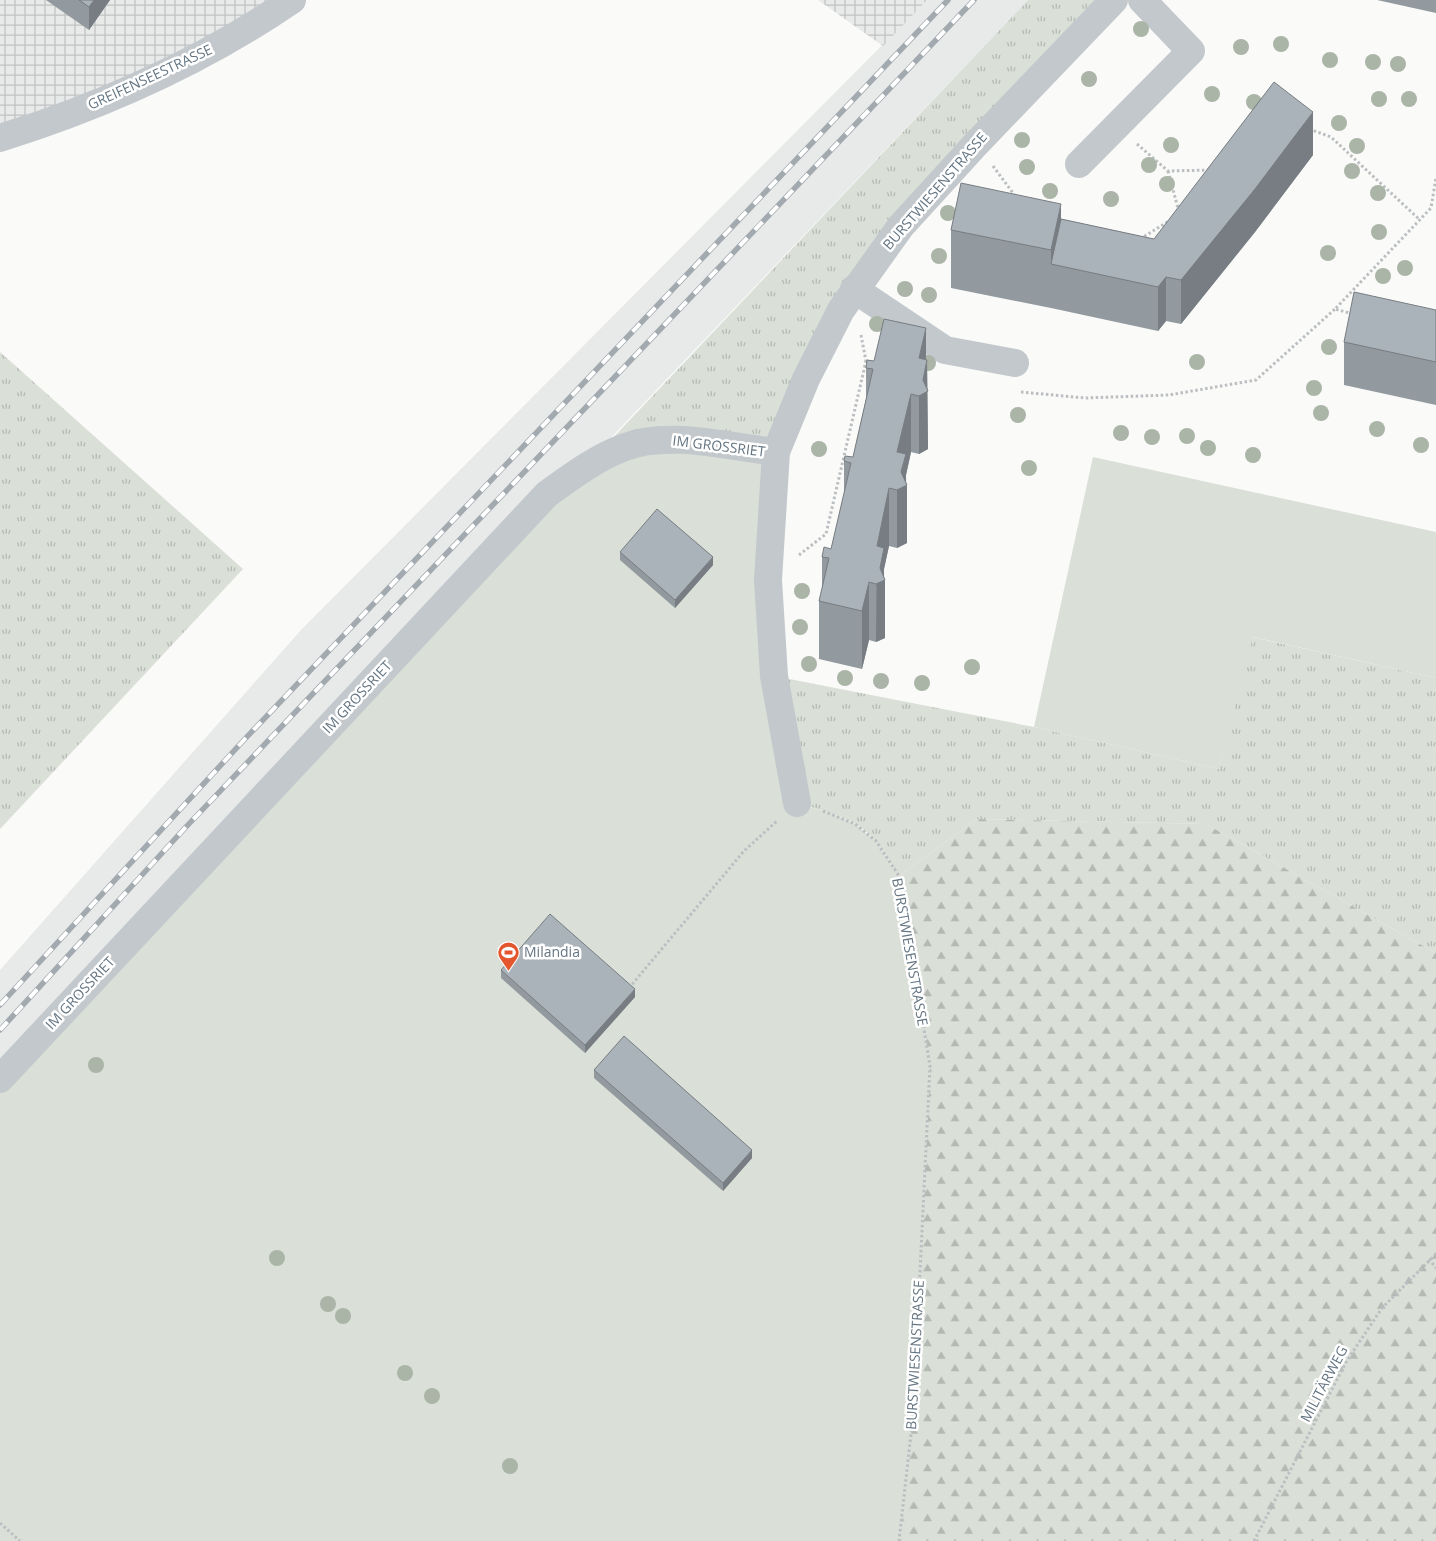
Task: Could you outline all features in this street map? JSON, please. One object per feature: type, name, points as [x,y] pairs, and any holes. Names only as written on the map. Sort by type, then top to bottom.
[{"type":"street","name":"GREIFENSEESTRASSE","points":[[0,138],[48,123],[169,71],[212,49],[292,0]]},
{"type":"street","name":"BURSTWIESENSTRASSE","points":[[797,804],[774,676],[768,580],[776,452],[806,379],[848,299],[901,226],[974,146],[1114,0]]},
{"type":"street","points":[[1078,164],[1192,51],[1142,0]]},
{"type":"street","points":[[848,299],[945,350],[1015,363]]},
{"type":"street","name":"IM GROSSRIET","points":[[0,1079],[547,494],[588,464],[627,446],[667,439],[776,452]]},
{"type":"path","points":[[1117,126],[1168,171],[1180,215],[1186,207]]},
{"type":"path","points":[[1304,127],[1331,137],[1420,220]]},
{"type":"path","points":[[974,146],[992,165],[1022,205]]},
{"type":"path","points":[[1168,171],[1216,170],[1210,178]]},
{"type":"path","points":[[1017,391],[1085,398],[1169,395],[1256,380],[1335,309],[1431,208],[1436,178]]},
{"type":"path","points":[[1133,243],[1172,220]]},
{"type":"path","points":[[768,580],[826,534],[866,361],[860,329],[848,299]]},
{"type":"path","points":[[1335,309],[1363,316]]},
{"type":"path","points":[[866,361],[875,363]]},
{"type":"path","points":[[628,990],[744,851],[797,804]]},
{"type":"path","name":"BURSTWIESENSTRASSE","points":[[797,804],[831,813],[855,824],[876,841],[899,876],[930,1066],[913,1416],[900,1541]]},
{"type":"path","name":"MILITÄRWEG","points":[[1254,1541],[1346,1362],[1382,1308],[1436,1254]]},
{"type":"path","points":[[1429,1259],[1436,1268]]},
{"type":"path","points":[[0,1523],[20,1541]]},
{"type":"shaded area","points":[[0,0],[292,0],[0,138]]},
{"type":"shaded area","points":[[818,0],[927,0],[883,46]]},
{"type":"shaded area","points":[[927,0],[1028,0],[0,1079],[0,970],[301,630]]},
{"type":"green space","points":[[1028,0],[1114,0],[901,226],[776,452],[588,464]]},
{"type":"green space","points":[[0,352],[243,569],[0,829]]},
{"type":"green space","name":"Milandia","points":[[627,446],[776,452],[771,504],[797,803],[831,813],[855,824],[876,841],[899,876],[930,1066],[913,1416],[899,1541],[0,1541],[0,1079],[547,494]]},
{"type":"green space","points":[[1093,457],[1436,532],[1436,678],[1253,637],[1219,769],[1034,727]]},
{"type":"green space","points":[[1252,637],[1436,678],[1436,953],[1206,824],[977,819],[899,876],[877,843],[861,827],[851,821],[797,803],[774,676],[1034,727],[1219,769]]},
{"type":"green space","points":[[977,819],[1206,824],[1436,953],[1436,1541],[899,1541],[913,1416],[930,1066],[899,876]]},
{"type":"building","points":[[79,0],[94,0],[89,7]]},
{"type":"building","points":[[1274,82],[1313,112],[1255,189],[1181,280],[1166,277],[1158,287],[1051,264],[1061,219],[1154,239]]},
{"type":"building","points":[[961,183],[1061,204],[1051,250],[951,230]]},
{"type":"building","points":[[1354,292],[1436,310],[1436,362],[1344,342]]},
{"type":"building","points":[[884,319],[926,328],[919,358],[927,360],[923,380],[928,391],[919,396],[911,394],[897,452],[906,454],[901,472],[907,485],[897,490],[889,488],[877,546],[884,548],[880,568],[885,580],[876,584],[869,582],[862,611],[819,601],[829,558],[822,557],[824,547],[831,549],[851,463],[844,461],[845,456],[853,457],[873,369],[866,368],[867,360],[874,361]]},
{"type":"building","points":[[657,509],[713,557],[675,600],[620,552]]},
{"type":"building","points":[[550,914],[635,989],[585,1045],[501,970]]},
{"type":"building","points":[[624,1036],[752,1150],[723,1183],[594,1070]]},
{"type":"railway","points":[[0,1005],[243,741],[948,0]]},
{"type":"railway","points":[[0,1030],[185,828],[974,0]]},
{"type":"place","name":"Milandia","points":[[508,971]]}]
